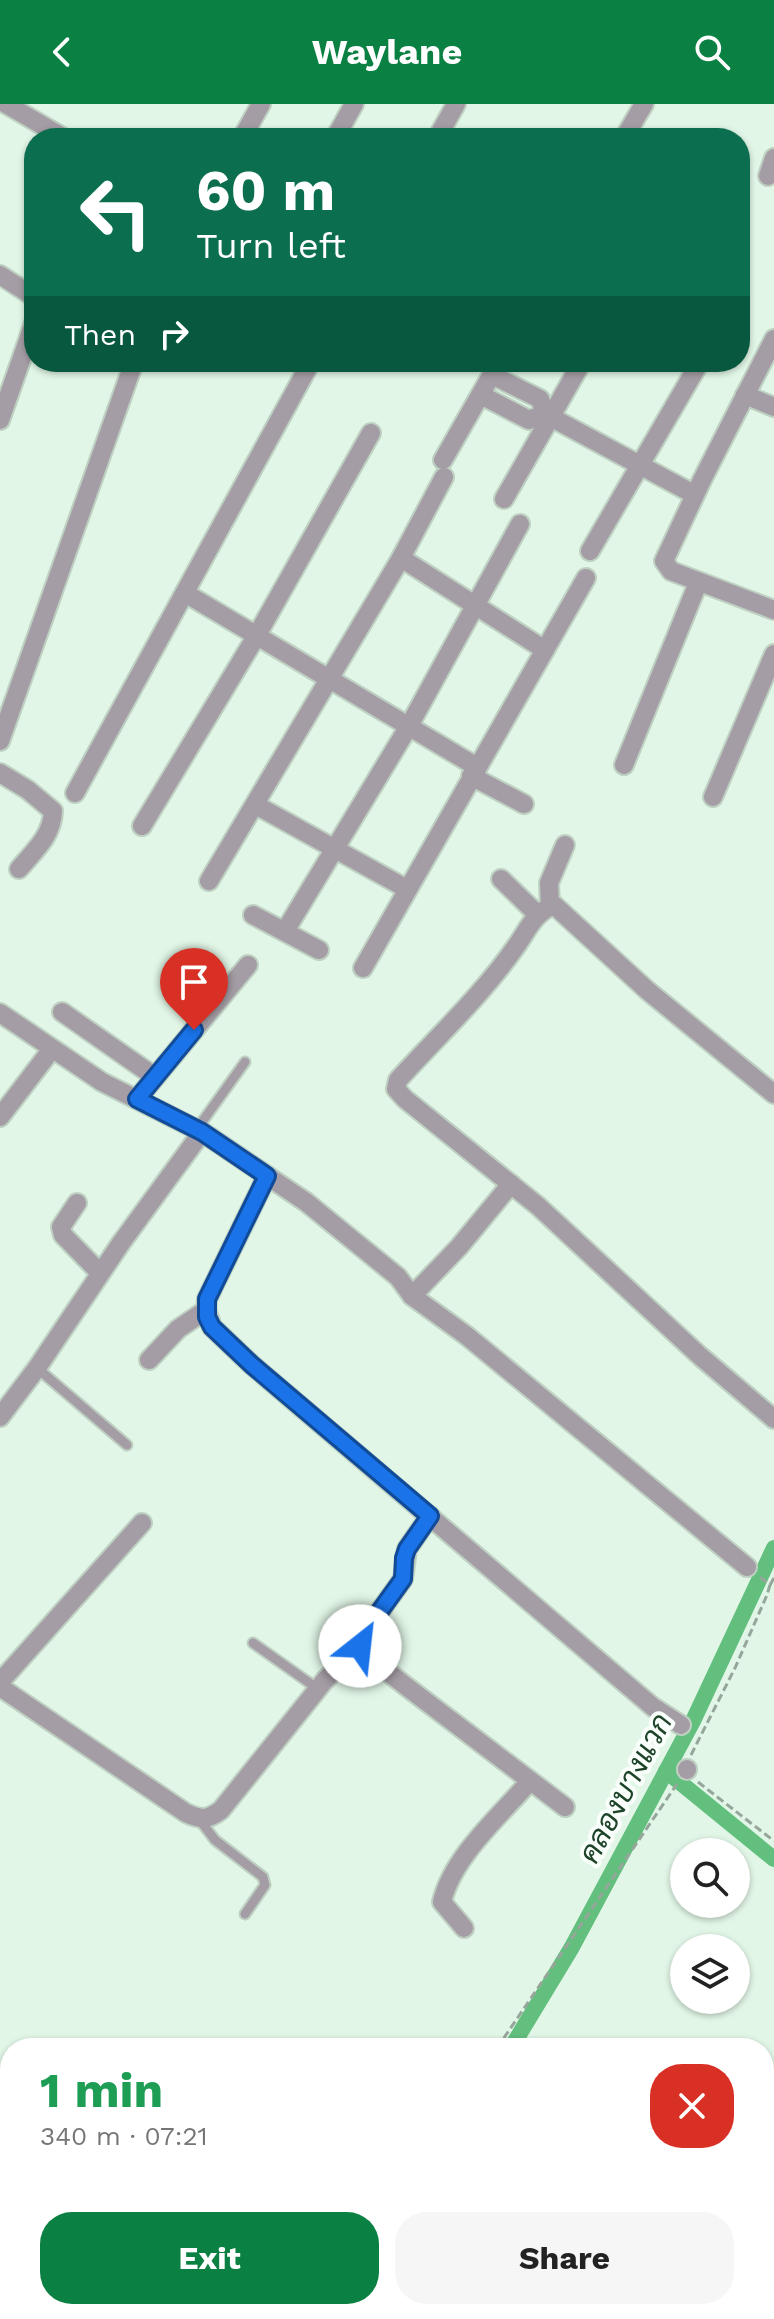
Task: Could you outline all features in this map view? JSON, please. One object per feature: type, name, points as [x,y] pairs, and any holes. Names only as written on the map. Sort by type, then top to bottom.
[{"type":"street","points":[[6,104],[47,128]]},
{"type":"street","points":[[248,128],[261,104]]},
{"type":"street","points":[[341,128],[354,104]]},
{"type":"street","points":[[442,128],[455,104]]},
{"type":"street","points":[[630,128],[644,104]]},
{"type":"street","points":[[0,275],[24,291]]},
{"type":"street","points":[[774,339],[664,561],[671,571],[774,610]]},
{"type":"street","points":[[0,420],[24,352]]},
{"type":"street","points":[[0,741],[130,372]]},
{"type":"street","points":[[75,793],[306,372]]},
{"type":"street","points":[[209,881],[401,558],[493,372]]},
{"type":"street","points":[[501,372],[540,399],[548,416],[686,490]]},
{"type":"street","points":[[504,499],[548,416],[576,372]]},
{"type":"street","points":[[590,551],[694,372]]},
{"type":"street","points":[[481,395],[529,420],[548,416]]},
{"type":"street","points":[[745,395],[774,407]]},
{"type":"street","points":[[142,826],[257,635],[371,433]]},
{"type":"street","points":[[285,931],[409,726],[520,524]]},
{"type":"street","points":[[401,558],[545,650]]},
{"type":"street","points":[[363,968],[586,578]]},
{"type":"street","points":[[624,765],[698,583]]},
{"type":"street","points":[[185,593],[409,726],[524,804]]},
{"type":"street","points":[[713,797],[774,654]]},
{"type":"street","points":[[0,773],[28,790],[53,811],[47,837],[19,869]]},
{"type":"street","points":[[256,805],[407,889]]},
{"type":"street","points":[[544,911],[549,883],[565,845]]},
{"type":"street","points":[[501,879],[544,911]]},
{"type":"street","points":[[774,1094],[648,991],[554,905],[544,911],[494,978],[398,1080],[396,1089],[511,1184],[774,1419]]},
{"type":"street","points":[[253,915],[319,950]]},
{"type":"street","points":[[137,1099],[248,965]]},
{"type":"street","points":[[62,1012],[155,1077]]},
{"type":"street","points":[[0,1013],[102,1082],[200,1131],[306,1202],[398,1277],[412,1296],[467,1336],[747,1567]]},
{"type":"street","points":[[0,1117],[52,1049]]},
{"type":"street","points":[[0,1417],[200,1131]]},
{"type":"street","points":[[267,1176],[207,1299],[206,1310],[212,1327],[252,1365],[653,1707],[688,1731]]},
{"type":"street","points":[[412,1296],[459,1247],[511,1184]]},
{"type":"street","points":[[77,1203],[61,1227],[63,1235],[100,1273]]},
{"type":"street","points":[[149,1360],[178,1329],[206,1310]]},
{"type":"street","points":[[142,1523],[0,1685],[158,1795],[199,1819],[210,1819],[221,1810],[318,1689],[360,1646],[362,1636],[403,1579],[407,1549],[430,1516]]},
{"type":"street","points":[[360,1646],[366,1655],[565,1807]]},
{"type":"street","points":[[464,1928],[442,1902],[446,1885],[456,1867],[530,1781]]},
{"type":"lane","points":[[200,1131],[245,1062]]},
{"type":"lane","points":[[37,1368],[127,1445]]},
{"type":"lane","points":[[253,1643],[318,1689]]},
{"type":"lane","points":[[199,1819],[215,1840],[263,1877],[265,1885],[245,1914]]},
{"type":"path","points":[[504,2038],[687,1769],[690,1755],[701,1740],[741,1656],[774,1578]]},
{"type":"path","points":[[765,1581],[770,1585]]},
{"type":"path","points":[[688,1731],[701,1740]]},
{"type":"path","points":[[687,1769],[701,1785],[774,1841]]},
{"type":"waterway","name":"คลองบางแวก","points":[[517,2038],[572,1947],[693,1721],[774,1548]]},
{"type":"waterway","points":[[666,1771],[774,1859]]},
{"type":"route","points":[[194,1030],[137,1099],[202,1132],[267,1176],[207,1299],[207,1317],[212,1327],[252,1365],[430,1516],[407,1549],[403,1579],[362,1636],[360,1646]]}]
